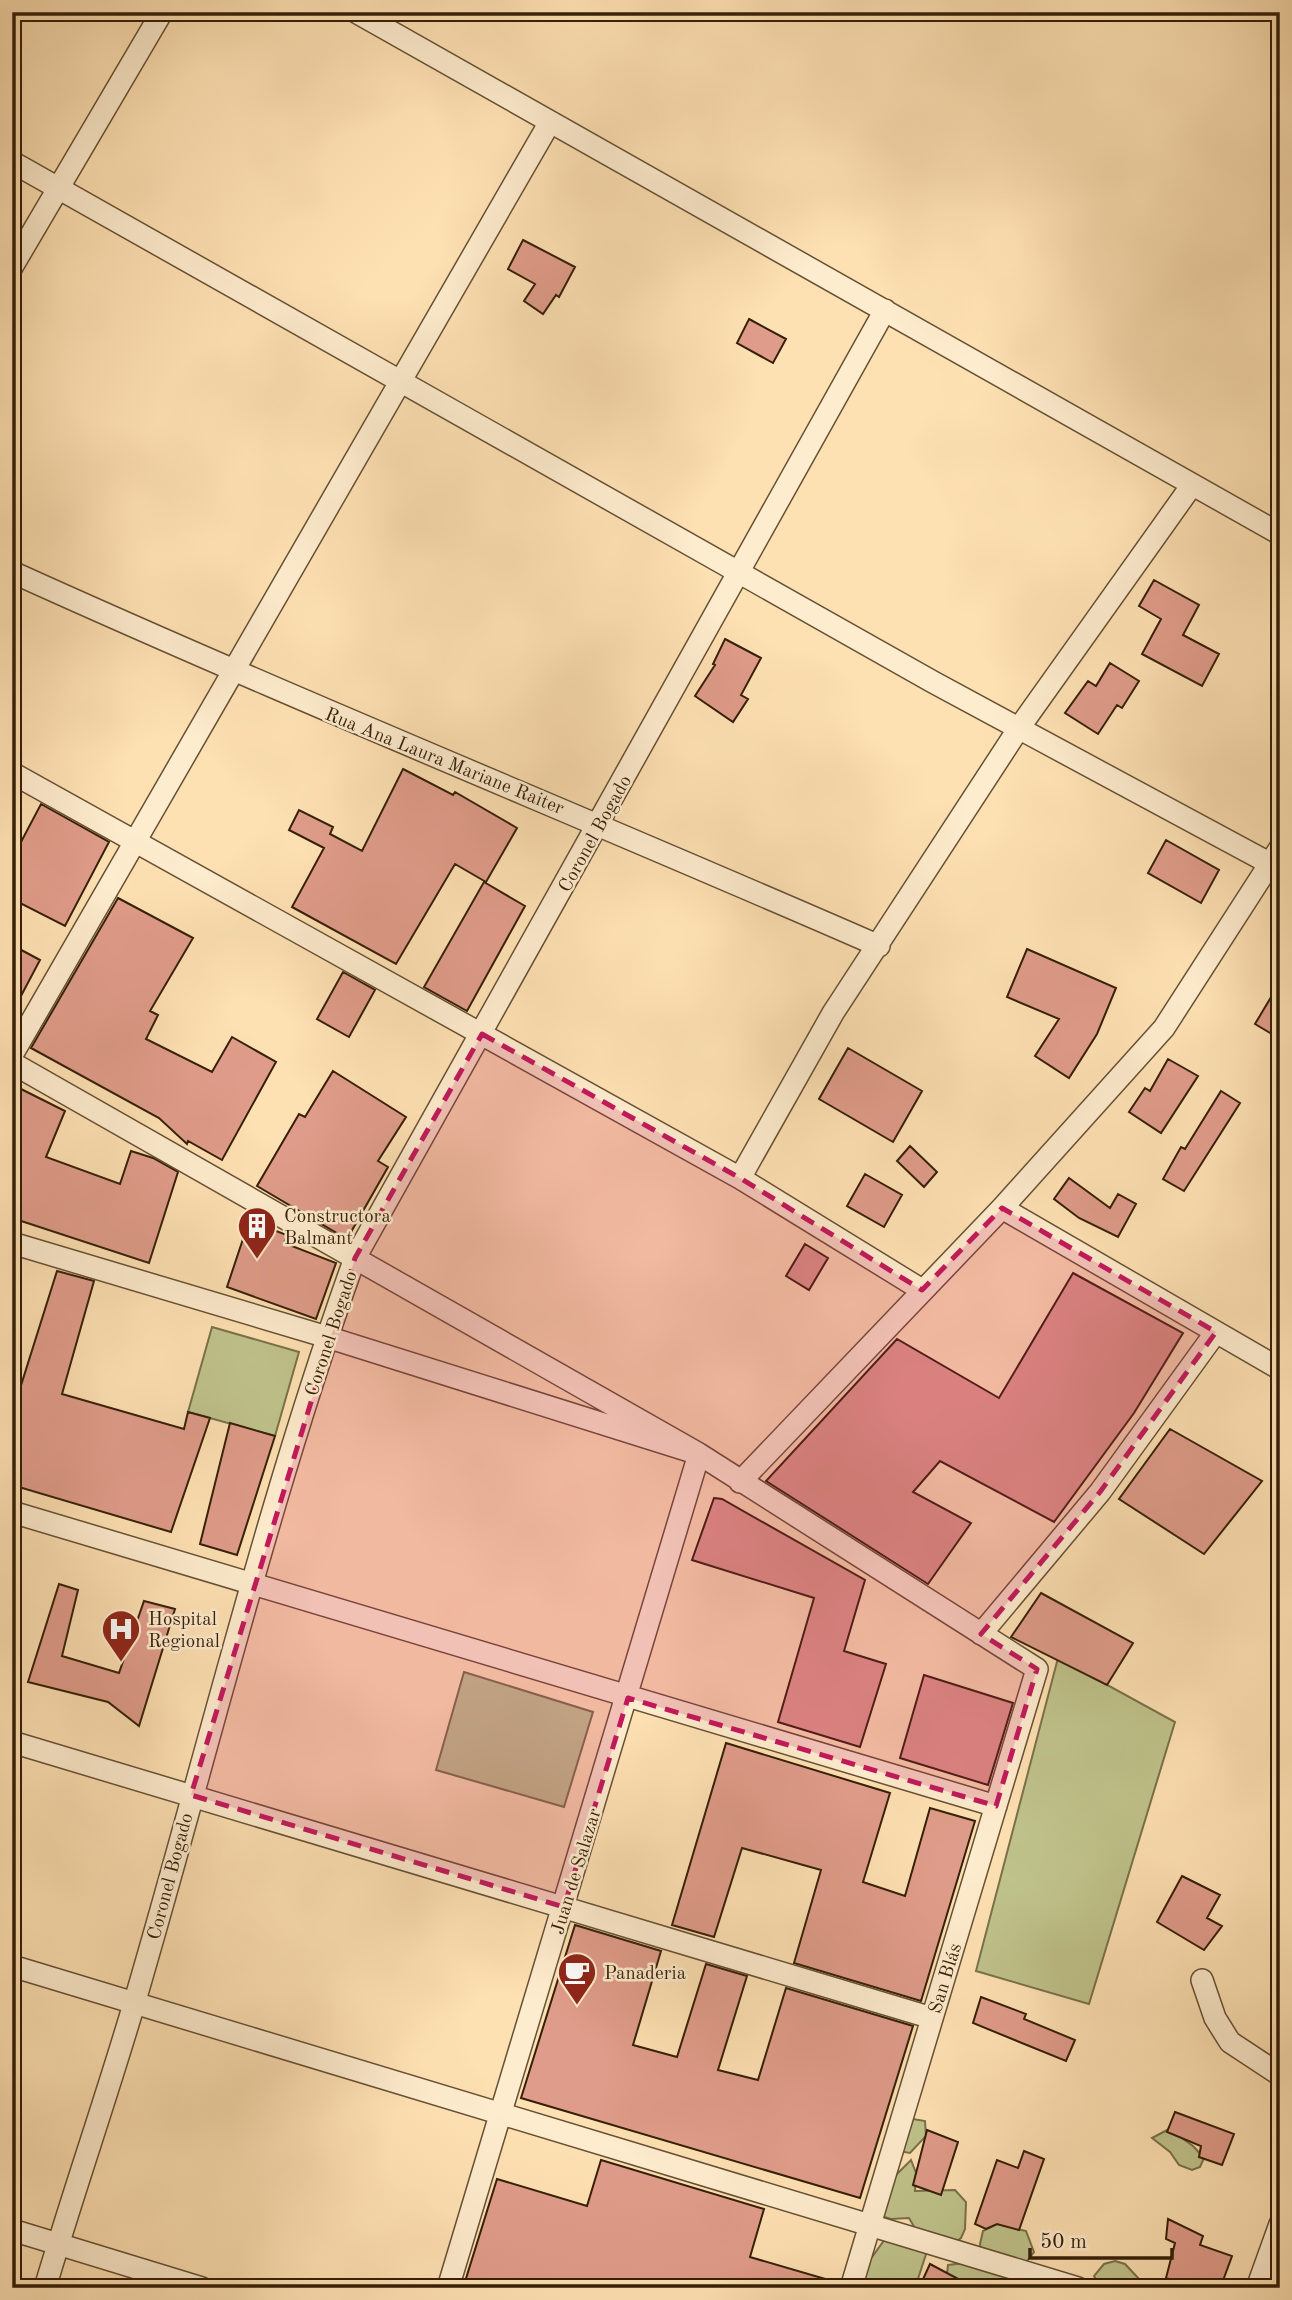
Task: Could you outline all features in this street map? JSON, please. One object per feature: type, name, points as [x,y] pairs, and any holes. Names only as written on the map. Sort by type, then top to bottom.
[{"type":"street","points":[[12,267],[162,12]]},
{"type":"street","points":[[356,12],[1280,534]]},
{"type":"street","points":[[12,1055],[550,122]]},
{"type":"street","points":[[12,162],[1019,728],[1277,860],[1164,1028],[1002,1208],[740,1482]]},
{"type":"street","name":"Coronel Bogado","points":[[45,2288],[134,2004],[191,1795],[327,1337],[355,1258],[885,310]]},
{"type":"street","points":[[740,1178],[834,1013],[1019,728],[1192,485]]},
{"type":"street","name":"Rua Ana Laura Mariane Raiter","points":[[12,572],[233,672],[600,824],[879,946]]},
{"type":"street","points":[[12,773],[740,1178],[922,1290]]},
{"type":"street","points":[[12,1063],[699,1454],[981,1634],[1100,1492],[1216,1332]]},
{"type":"street","points":[[1002,1208],[1280,1369]]},
{"type":"street","points":[[12,1243],[327,1337],[699,1454]]},
{"type":"street","name":"Juan de Salazar","points":[[448,2288],[628,1698],[699,1454]]},
{"type":"street","points":[[12,1512],[996,1806]]},
{"type":"street","name":"San Blás","points":[[850,2288],[1037,1669],[981,1634]]},
{"type":"street","points":[[12,1741],[932,2018]]},
{"type":"street","points":[[12,1966],[1078,2288]]},
{"type":"street","points":[[1202,1980],[1215,2018],[1230,2042],[1280,2075]]},
{"type":"street","points":[[1257,2288],[1280,2224]]},
{"type":"street","points":[[12,2230],[202,2288]]},
{"type":"highlighted area","points":[[482,1034],[740,1178],[922,1290],[1002,1208],[1216,1332],[1100,1492],[981,1634],[1037,1669],[996,1806],[628,1698],[564,1907],[191,1795],[355,1258]]},
{"type":"green space","points":[[212,1327],[299,1352],[275,1436],[188,1412]]},
{"type":"green space","points":[[1058,1658],[1175,1722],[1089,2004],[976,1971]]},
{"type":"green space","points":[[464,1672],[593,1712],[564,1807],[436,1770]]},
{"type":"green space","points":[[907,2118],[925,2121],[926,2136],[910,2153],[898,2151]]},
{"type":"green space","points":[[1169,2129],[1193,2146],[1204,2158],[1200,2167],[1192,2170],[1179,2165],[1170,2152],[1152,2138]]},
{"type":"green space","points":[[911,2160],[916,2173],[915,2191],[955,2190],[966,2202],[965,2229],[961,2238],[952,2245],[916,2230],[909,2218],[891,2219],[881,2216],[879,2201],[897,2174]]},
{"type":"green space","points":[[997,2224],[1026,2231],[1034,2252],[1023,2266],[1004,2276],[1026,2281],[1037,2288],[952,2288],[947,2274],[948,2265],[983,2261],[980,2244],[983,2231]]},
{"type":"green space","points":[[888,2235],[929,2245],[915,2288],[855,2288],[864,2259],[872,2257]]},
{"type":"green space","points":[[1115,2261],[1125,2264],[1139,2279],[1134,2288],[1101,2288],[1094,2276],[1104,2264]]},
{"type":"building","points":[[523,240],[575,267],[559,297],[556,295],[543,314],[524,301],[535,284],[508,269]]},
{"type":"building","points":[[749,319],[786,339],[773,363],[737,343]]},
{"type":"building","points":[[1154,580],[1199,605],[1183,635],[1219,654],[1202,686],[1142,654],[1161,619],[1139,606]]},
{"type":"building","points":[[725,639],[761,658],[741,695],[748,699],[733,722],[695,696],[715,665],[713,664]]},
{"type":"building","points":[[1110,663],[1139,681],[1122,708],[1117,705],[1098,734],[1065,713],[1088,681],[1096,686]]},
{"type":"building","points":[[403,769],[453,795],[455,792],[517,828],[486,882],[455,864],[396,964],[292,907],[324,848],[289,830],[299,810],[333,827],[330,834],[362,851]]},
{"type":"building","points":[[41,804],[109,842],[65,926],[12,899],[12,859]]},
{"type":"building","points":[[1166,840],[1219,870],[1201,903],[1148,873]]},
{"type":"building","points":[[484,882],[525,906],[467,1011],[424,987]]},
{"type":"building","points":[[118,898],[193,938],[150,1011],[158,1015],[146,1039],[212,1072],[232,1037],[276,1062],[222,1160],[188,1141],[187,1144],[159,1118],[31,1048]]},
{"type":"building","points":[[12,945],[40,960],[12,1013]]},
{"type":"building","points":[[1027,949],[1116,988],[1097,1034],[1069,1078],[1035,1056],[1059,1019],[1007,997]]},
{"type":"building","points":[[343,972],[375,990],[349,1037],[317,1019]]},
{"type":"building","points":[[1280,982],[1280,1039],[1255,1024]]},
{"type":"building","points":[[848,1048],[922,1091],[893,1142],[819,1099]]},
{"type":"building","points":[[1168,1059],[1198,1076],[1161,1133],[1129,1112],[1145,1088],[1150,1091]]},
{"type":"building","points":[[333,1071],[406,1117],[378,1161],[388,1167],[347,1239],[257,1186],[299,1114],[305,1117]]},
{"type":"building","points":[[17,1087],[65,1111],[46,1157],[120,1184],[131,1151],[153,1158],[178,1172],[149,1263],[12,1218],[12,1103]]},
{"type":"building","points":[[1221,1091],[1240,1103],[1184,1191],[1163,1179],[1181,1147],[1185,1149]]},
{"type":"building","points":[[910,1146],[937,1172],[924,1187],[897,1161]]},
{"type":"building","points":[[865,1174],[902,1195],[884,1227],[847,1206]]},
{"type":"building","points":[[1069,1178],[1110,1208],[1118,1194],[1136,1204],[1118,1237],[1079,1218],[1054,1199]]},
{"type":"building","points":[[249,1221],[287,1235],[284,1243],[336,1263],[316,1319],[227,1287]]},
{"type":"building","points":[[805,1244],[828,1258],[809,1290],[786,1276]]},
{"type":"building","points":[[57,1271],[94,1281],[62,1394],[184,1429],[188,1412],[210,1418],[171,1532],[12,1485],[12,1414]]},
{"type":"building","points":[[1073,1273],[1183,1333],[1134,1413],[1054,1522],[940,1461],[913,1492],[971,1523],[928,1584],[766,1481],[897,1339],[999,1398]]},
{"type":"building","points":[[230,1423],[275,1436],[237,1555],[200,1544]]},
{"type":"building","points":[[1170,1429],[1262,1481],[1204,1554],[1119,1499]]},
{"type":"building","points":[[714,1498],[722,1499],[865,1580],[844,1651],[886,1664],[860,1747],[778,1722],[814,1598],[692,1560]]},
{"type":"building","points":[[59,1584],[78,1590],[62,1656],[119,1673],[144,1601],[175,1609],[139,1726],[108,1702],[28,1682]]},
{"type":"building","points":[[1041,1593],[1133,1643],[1107,1685],[1011,1637]]},
{"type":"building","points":[[924,1675],[1013,1703],[988,1785],[900,1758]]},
{"type":"building","points":[[726,1743],[890,1793],[863,1882],[905,1896],[930,1808],[975,1821],[921,2001],[794,1963],[821,1870],[742,1848],[714,1937],[672,1925]]},
{"type":"building","points":[[1182,1876],[1220,1895],[1207,1918],[1222,1926],[1204,1950],[1157,1922]]},
{"type":"building","points":[[575,1925],[661,1951],[633,2045],[677,2057],[706,1964],[747,1976],[718,2070],[758,2080],[786,1988],[913,2026],[860,2198],[521,2098]]},
{"type":"building","points":[[981,1997],[1026,2014],[1024,2019],[1075,2040],[1066,2061],[973,2023]]},
{"type":"building","points":[[1175,2112],[1234,2134],[1222,2165],[1199,2157],[1201,2146],[1167,2132]]},
{"type":"building","points":[[927,2130],[958,2142],[941,2195],[913,2185]]},
{"type":"building","points":[[1024,2151],[1044,2159],[1019,2230],[997,2224],[986,2229],[975,2224],[997,2160],[1018,2168]]},
{"type":"building","points":[[601,2160],[764,2209],[750,2257],[839,2283],[838,2288],[463,2288],[497,2179],[587,2206]]},
{"type":"building","points":[[1168,2219],[1203,2236],[1200,2245],[1232,2256],[1221,2286],[1203,2279],[1196,2288],[1166,2278],[1175,2243],[1166,2239]]},
{"type":"building","points":[[930,2264],[975,2288],[919,2288]]},
{"type":"place","name":"Constructora Balmant","points":[[257,1260]]},
{"type":"place","name":"Hospital Regional","points":[[121,1663]]},
{"type":"place","name":"Panaderia","points":[[577,2006]]}]
